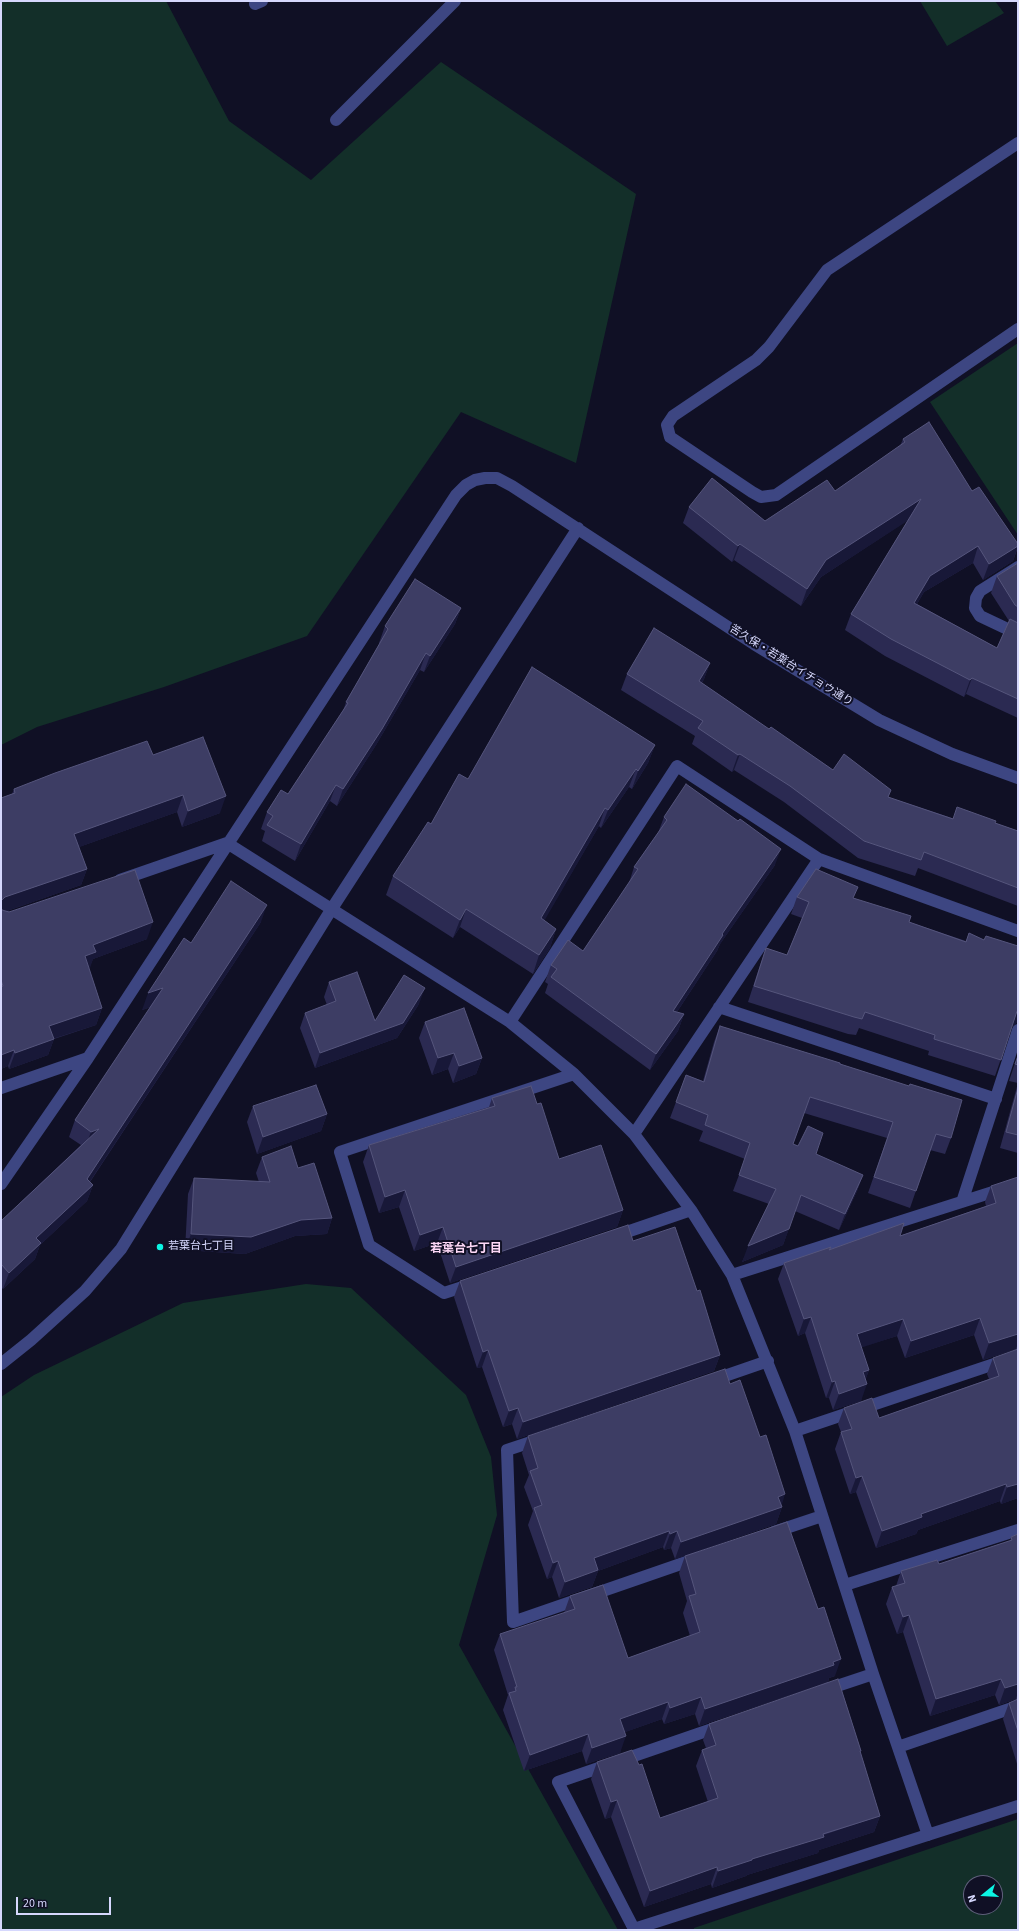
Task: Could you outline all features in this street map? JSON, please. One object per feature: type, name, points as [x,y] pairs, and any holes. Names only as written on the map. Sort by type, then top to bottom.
[{"type":"street","points":[[336,120],[452,3]]},
{"type":"street","points":[[1018,143],[827,270],[769,347],[756,360],[673,416],[667,425],[670,436],[752,492],[761,497],[776,495],[1018,329]]},
{"type":"street","name":"苦久保・若葉台イチョウ通り","points":[[1,1184],[88,1058],[227,843],[452,501],[466,485],[485,478],[497,478],[578,528],[754,644],[879,720],[952,754],[1018,778]]},
{"type":"street","points":[[1,1364],[31,1340],[85,1291],[121,1249],[331,910],[578,528]]},
{"type":"street","points":[[1018,567],[980,592],[976,598],[975,608],[980,616],[1018,634]]},
{"type":"street","points":[[510,1022],[677,766],[819,859],[1018,931]]},
{"type":"street","points":[[106,884],[227,843],[510,1022],[574,1074],[634,1134],[691,1210],[732,1275],[795,1431],[928,1835]]},
{"type":"street","points":[[634,1134],[819,859]]},
{"type":"street","points":[[719,1007],[996,1099]]},
{"type":"street","points":[[962,1202],[1018,1030]]},
{"type":"street","points":[[1,1088],[88,1058]]},
{"type":"street","points":[[481,1281],[444,1293],[369,1244],[340,1152],[574,1074]]},
{"type":"street","points":[[732,1275],[1018,1184]]},
{"type":"street","points":[[601,1240],[691,1210]]},
{"type":"street","points":[[795,1431],[1018,1356]]},
{"type":"street","points":[[701,1384],[768,1361]]},
{"type":"street","points":[[552,1435],[507,1450],[513,1622],[709,1555]]},
{"type":"street","points":[[762,1537],[822,1516]]},
{"type":"street","points":[[845,1585],[1018,1530]]},
{"type":"street","points":[[813,1694],[874,1674]]},
{"type":"street","points":[[898,1747],[1018,1706]]},
{"type":"street","points":[[731,1722],[558,1782],[634,1929],[1018,1806]]},
{"type":"green space","points":[[1,1],[166,1],[229,121],[311,180],[441,62],[636,194],[576,463],[461,412],[307,636],[164,687],[37,727],[1,745]]},
{"type":"green space","points":[[920,1],[995,1],[1004,13],[947,46]]},
{"type":"green space","points":[[1018,343],[1018,535],[930,402]]},
{"type":"green space","points":[[306,1284],[351,1288],[466,1395],[491,1457],[497,1515],[459,1645],[618,1930],[1,1930],[1,1397],[34,1375],[183,1303]]},
{"type":"green space","points":[[1018,1819],[1018,1930],[694,1930],[694,1928]]},
{"type":"building","points":[[929,422],[972,491],[979,487],[1018,546],[989,564],[978,546],[930,576],[914,603],[997,648],[1010,619],[1018,623],[1018,699],[972,678],[970,680],[891,639],[851,614],[921,499],[826,560],[807,589],[740,544],[738,546],[689,507],[712,478],[765,521],[827,480],[835,491],[905,442],[903,439]]},
{"type":"building","points":[[1018,563],[1018,607],[1015,605],[997,576]]},
{"type":"building","points":[[415,579],[461,608],[430,656],[426,653],[382,729],[343,789],[336,785],[301,844],[267,825],[273,816],[267,812],[281,790],[288,794],[348,703],[346,702],[388,629],[385,626]]},
{"type":"building","points":[[654,628],[710,663],[699,681],[769,729],[771,727],[833,770],[844,754],[891,790],[888,797],[953,819],[957,807],[996,821],[995,823],[1018,831],[1018,888],[924,852],[921,860],[864,841],[790,786],[740,754],[738,755],[698,728],[703,721],[627,674]]},
{"type":"building","points":[[532,667],[655,745],[638,771],[636,769],[608,810],[605,808],[541,918],[556,929],[539,955],[466,909],[460,920],[393,876],[428,822],[431,824],[459,774],[468,779]]},
{"type":"building","points":[[203,737],[226,796],[188,811],[183,795],[74,834],[87,869],[5,897],[1,901],[1,798],[15,793],[14,789],[147,741],[153,755]]},
{"type":"building","points":[[686,784],[738,821],[740,819],[781,849],[722,934],[723,935],[673,1011],[684,1014],[656,1054],[551,977],[557,969],[551,965],[568,940],[583,951],[638,869],[634,867],[667,820],[664,817]]},
{"type":"building","points":[[816,869],[858,887],[853,898],[911,916],[909,922],[966,942],[969,933],[984,940],[986,936],[1018,946],[1018,1010],[1001,1060],[934,1039],[935,1035],[865,1012],[862,1019],[754,986],[766,948],[787,955],[809,902],[797,897]]},
{"type":"building","points":[[135,870],[153,922],[93,945],[96,952],[85,956],[102,1008],[49,1026],[54,1039],[15,1053],[14,1050],[1,1055],[1,987],[3,986],[1,980],[1,907],[2,910],[9,912]]},
{"type":"building","points":[[231,881],[267,905],[87,1179],[93,1185],[36,1238],[41,1243],[9,1273],[1,1264],[1,1221],[99,1129],[91,1132],[75,1120],[163,988],[148,993],[184,938],[191,943]]},
{"type":"building","points":[[357,972],[375,1021],[404,975],[425,988],[403,1023],[320,1053],[305,1013],[336,1001],[329,982]]},
{"type":"building","points":[[464,1008],[482,1058],[459,1066],[454,1053],[438,1058],[425,1022]]},
{"type":"building","points":[[720,1026],[909,1086],[910,1084],[962,1100],[951,1138],[936,1134],[916,1191],[874,1177],[893,1122],[810,1097],[793,1144],[798,1146],[808,1126],[823,1133],[816,1154],[863,1175],[845,1214],[801,1195],[789,1229],[748,1246],[776,1189],[739,1175],[750,1143],[705,1125],[708,1115],[676,1102],[686,1075],[704,1082]]},
{"type":"building","points":[[1018,1056],[1018,1065],[1015,1064]]},
{"type":"building","points":[[316,1085],[327,1114],[263,1137],[253,1106]]},
{"type":"building","points":[[531,1086],[537,1104],[541,1103],[559,1159],[601,1145],[623,1210],[456,1267],[443,1227],[420,1235],[405,1190],[385,1197],[369,1145],[495,1106],[492,1098]]},
{"type":"building","points":[[1018,1088],[1018,1135],[1006,1132]]},
{"type":"building","points":[[291,1146],[298,1168],[314,1163],[332,1218],[301,1220],[251,1237],[191,1234],[194,1178],[270,1182],[262,1157]]},
{"type":"building","points":[[1018,1177],[1018,1334],[989,1343],[980,1318],[911,1341],[903,1319],[857,1334],[869,1370],[863,1372],[867,1384],[839,1394],[835,1381],[832,1382],[811,1317],[804,1319],[784,1263],[831,1247],[829,1250],[904,1223],[900,1236],[996,1203],[991,1186]]},
{"type":"building","points":[[628,1225],[633,1241],[675,1227],[697,1291],[700,1290],[720,1355],[523,1422],[518,1408],[509,1411],[488,1350],[483,1352],[460,1281]]},
{"type":"building","points":[[1018,1349],[1018,1484],[1007,1487],[1006,1484],[921,1514],[922,1517],[882,1531],[862,1476],[856,1478],[841,1432],[852,1429],[844,1408],[872,1398],[879,1418],[999,1376],[993,1358]]},
{"type":"building","points":[[725,1369],[730,1384],[740,1380],[760,1437],[766,1435],[785,1494],[778,1497],[782,1507],[681,1542],[677,1531],[670,1534],[669,1531],[594,1558],[598,1570],[565,1582],[558,1561],[553,1563],[534,1508],[542,1505],[530,1471],[538,1468],[528,1436]]},
{"type":"building","points":[[787,1522],[818,1609],[824,1607],[841,1659],[833,1662],[834,1665],[705,1709],[701,1697],[670,1708],[668,1702],[620,1719],[626,1736],[592,1748],[588,1734],[530,1755],[509,1693],[516,1691],[515,1687],[517,1687],[500,1634],[575,1609],[570,1596],[603,1585],[628,1658],[700,1632],[689,1596],[696,1594],[685,1556]]},
{"type":"building","points":[[1018,1534],[1018,1684],[1005,1688],[1001,1679],[936,1699],[909,1615],[903,1617],[892,1587],[905,1583],[901,1571],[937,1560],[939,1564],[1012,1540],[1011,1537]]},
{"type":"building","points":[[838,1679],[880,1816],[823,1834],[824,1837],[718,1871],[717,1867],[650,1891],[617,1800],[611,1802],[597,1762],[632,1750],[639,1765],[642,1764],[660,1818],[718,1798],[702,1750],[716,1745],[709,1724]]},
{"type":"building","points":[[1018,1699],[1018,1731],[1009,1703]]},
{"type":"place","name":"若葉台七丁目","points":[[160,1247]]},
{"type":"district","name":"若葉台七丁目","points":[[466,1249]]}]
